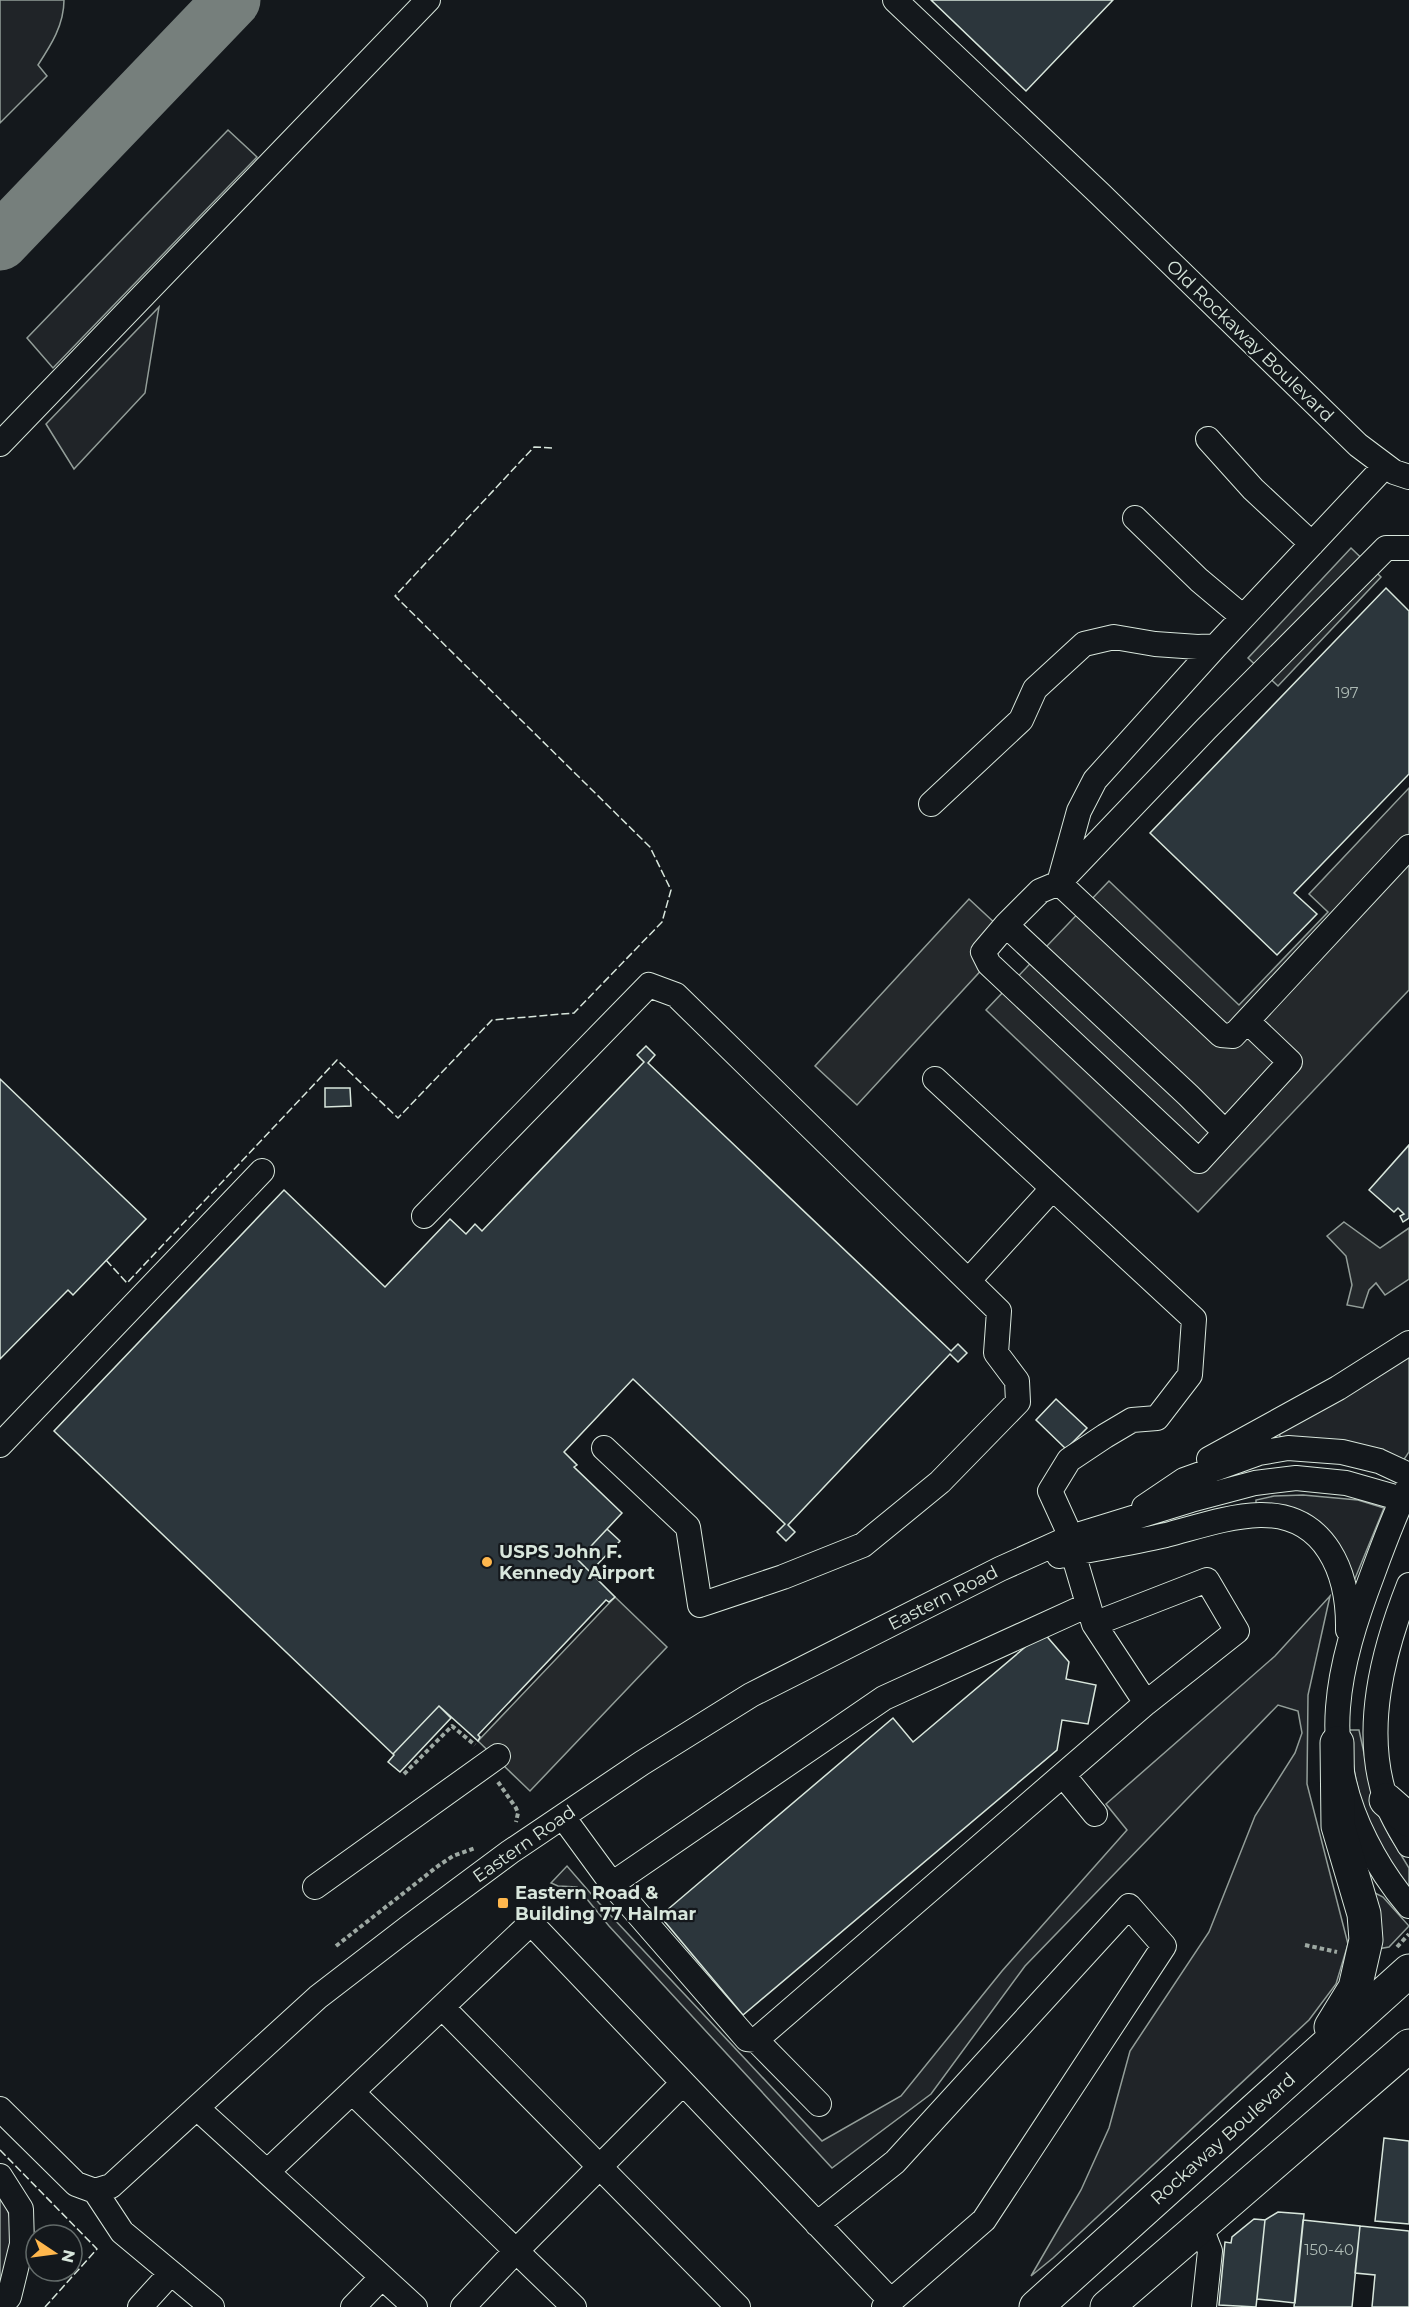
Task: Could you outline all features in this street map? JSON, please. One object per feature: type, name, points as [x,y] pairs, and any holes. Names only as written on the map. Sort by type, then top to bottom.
[{"type":"highway","points":[[1311,2059],[1355,1988],[1366,1940],[1360,1899],[1338,1826],[1337,1743]]},
{"type":"highway","name":"Rockaway Boulevard","points":[[1036,2307],[1409,1971]]},
{"type":"highway","points":[[1107,2307],[1409,2046]]},
{"type":"street","points":[[0,444],[428,0]]},
{"type":"street","name":"Old Rockaway Boulevard","points":[[895,0],[1099,193],[1358,445],[1394,472],[1409,477]]},
{"type":"street","points":[[1208,439],[1253,489],[1312,544]]},
{"type":"street","points":[[1059,884],[1079,811],[1095,780],[1216,646],[1385,466]]},
{"type":"street","points":[[1135,518],[1199,580],[1244,616]]},
{"type":"street","points":[[1247,1021],[1290,1062],[1199,1161],[989,964],[983,952],[1040,891],[1059,884],[1206,729],[1386,548],[1409,548]]},
{"type":"street","points":[[931,804],[1021,720],[1035,689],[1084,644],[1114,637],[1166,645],[1216,646]]},
{"type":"street","points":[[1059,884],[1221,1035],[1233,1036],[1409,848]]},
{"type":"street","points":[[1006,925],[1179,1086],[1225,1132]]},
{"type":"street","points":[[424,1216],[649,985],[676,995],[999,1311],[996,1353],[1017,1380],[1018,1402],[940,1482],[862,1545],[783,1577],[700,1605],[688,1527],[604,1448]]},
{"type":"street","points":[[934,1078],[1194,1319],[1190,1376],[1157,1418],[1132,1420],[1069,1460],[1050,1491],[1072,1545],[1091,1614],[1146,1703]]},
{"type":"street","points":[[0,1445],[262,1171]]},
{"type":"street","points":[[969,1280],[1052,1189]]},
{"type":"street","points":[[1184,1480],[1206,1461],[1338,1388],[1409,1343]]},
{"type":"street","name":"Eastern Road","points":[[95,2191],[111,2186],[318,1997],[510,1852],[642,1763],[751,1695],[1000,1569],[1072,1545],[1122,1521],[1184,1480],[1259,1453],[1288,1448],[1342,1452],[1379,1461],[1409,1475]]},
{"type":"street","name":"Eastern Road","points":[[1122,1521],[1254,1483],[1296,1478],[1346,1483],[1407,1495]]},
{"type":"street","points":[[1407,1495],[1357,1615],[1339,1691],[1337,1743],[1339,1766],[1353,1814],[1377,1862],[1409,1906]]},
{"type":"street","points":[[1072,1545],[1247,1516],[1271,1515],[1293,1520],[1320,1537],[1333,1556],[1342,1582],[1348,1614],[1348,1647]]},
{"type":"street","points":[[612,1884],[884,1698],[1091,1614],[1207,1580],[1237,1631],[1146,1703],[756,2040]]},
{"type":"street","points":[[1409,1585],[1389,1649],[1377,1707],[1378,1765],[1409,1845]]},
{"type":"street","points":[[315,1887],[489,1753]]},
{"type":"street","points":[[1063,1775],[1095,1814]]},
{"type":"street","points":[[563,1817],[612,1884],[747,2039],[756,2040],[819,2104]]},
{"type":"street","points":[[267,2172],[531,1923],[818,2223],[887,2304],[984,2220],[1164,1946],[1129,1906],[895,2162],[818,2223]]},
{"type":"street","points":[[442,2007],[738,2307]]},
{"type":"street","points":[[464,2307],[516,2251],[683,2083]]},
{"type":"street","points":[[352,2092],[574,2307]]},
{"type":"street","points":[[197,2108],[415,2307]]},
{"type":"street","points":[[0,2109],[76,2184],[95,2191],[122,2232],[212,2307]]},
{"type":"street","points":[[0,2176],[21,2209],[22,2244],[9,2296],[0,2307]]},
{"type":"street","points":[[1201,2228],[1210,2251],[1204,2307]]},
{"type":"street","points":[[140,2307],[171,2273]]},
{"type":"street","points":[[353,2307],[382,2277]]},
{"type":"path","points":[[404,1774],[452,1726],[489,1753]]},
{"type":"path","points":[[497,1780],[518,1813],[516,1821],[508,1828]]},
{"type":"path","points":[[336,1946],[438,1866],[453,1856],[480,1846]]},
{"type":"path","points":[[1305,1945],[1343,1953]]},
{"type":"shaded area","points":[[0,0],[64,0],[59,26],[38,65],[47,76],[0,123]]},
{"type":"shaded area","points":[[228,130],[257,157],[53,368],[27,338]]},
{"type":"shaded area","points":[[159,307],[145,393],[74,469],[46,424]]},
{"type":"shaded area","points":[[1351,548],[1381,577],[1278,686],[1248,658]]},
{"type":"shaded area","points":[[1409,788],[1409,990],[1198,1212],[986,1010],[1109,881],[1239,1005],[1328,912],[1309,894]]},
{"type":"shaded area","points":[[969,899],[1011,938],[857,1105],[815,1066]]},
{"type":"shaded area","points":[[1344,1222],[1380,1248],[1409,1228],[1409,1279],[1385,1295],[1376,1283],[1369,1290],[1363,1308],[1347,1305],[1352,1285],[1346,1256],[1327,1236]]},
{"type":"shaded area","points":[[1409,1354],[1409,1452],[1403,1461],[1281,1439],[1279,1433]]},
{"type":"shaded area","points":[[1303,1495],[1358,1500],[1384,1508],[1354,1581],[1344,1554],[1327,1530],[1256,1506],[1256,1500],[1274,1496]]},
{"type":"shaded area","points":[[1330,1596],[1308,1695],[1307,1784],[1348,1944],[1336,1984],[1309,2020],[1031,2276],[1081,2190],[1109,2128],[1130,2051],[1209,1932],[1255,1816],[1295,1753],[1302,1733],[1298,1711],[1278,1705],[1025,1966],[931,2094],[832,2168],[609,1926],[577,1887],[558,1886],[551,1883],[567,1866],[822,2141],[901,2096],[1002,1971],[1127,1830],[1106,1804],[1275,1656]]},
{"type":"shaded area","points":[[615,1597],[667,1647],[530,1791],[478,1741]]},
{"type":"shaded area","points":[[1349,1730],[1359,1730],[1375,1804],[1390,1837],[1409,1868],[1409,1888],[1384,1854],[1369,1825],[1359,1794]]},
{"type":"shaded area","points":[[1375,1893],[1383,1897],[1409,1926],[1389,1947],[1377,1949]]},
{"type":"shaded area","points":[[0,2193],[10,2216],[12,2238],[0,2282]]},
{"type":"building","points":[[931,0],[1113,0],[1026,91]]},
{"type":"building","points":[[1386,588],[1409,611],[1409,774],[1294,893],[1317,914],[1277,955],[1150,833]]},
{"type":"building","points":[[646,1046],[655,1055],[648,1063],[951,1351],[958,1344],[967,1353],[958,1362],[950,1354],[788,1525],[795,1532],[786,1541],[777,1532],[785,1524],[633,1379],[564,1452],[577,1465],[574,1467],[622,1513],[578,1560],[615,1597],[609,1602],[606,1600],[478,1735],[480,1737],[478,1741],[439,1706],[393,1754],[54,1431],[284,1190],[385,1287],[450,1219],[466,1234],[475,1224],[482,1231],[644,1062],[637,1055]]},
{"type":"building","points":[[0,1079],[146,1219],[73,1295],[68,1290],[0,1359]]},
{"type":"building","points":[[325,1088],[350,1088],[351,1106],[325,1107]]},
{"type":"building","points":[[1409,1145],[1409,1218],[1403,1222],[1400,1216],[1404,1214],[1398,1208],[1394,1212],[1369,1190]]},
{"type":"building","points":[[1056,1399],[1087,1428],[1066,1449],[1036,1420]]},
{"type":"building","points":[[607,1529],[620,1541],[590,1572],[578,1560]]},
{"type":"building","points":[[1043,1632],[1069,1662],[1066,1679],[1096,1685],[1088,1724],[1062,1720],[1057,1750],[743,2015],[660,1916],[893,1718],[913,1742]]},
{"type":"building","points":[[439,1706],[451,1718],[400,1772],[388,1762]]},
{"type":"building","points":[[1384,2138],[1409,2141],[1409,2224],[1375,2221]]},
{"type":"building","points":[[1278,2212],[1304,2214],[1295,2303],[1257,2299],[1265,2220]]},
{"type":"building","points":[[1254,2219],[1265,2220],[1256,2307],[1219,2305],[1225,2242],[1231,2243],[1232,2237]]},
{"type":"building","points":[[1303,2220],[1360,2226],[1352,2307],[1294,2307]]},
{"type":"building","points":[[1360,2226],[1409,2231],[1409,2307],[1372,2307],[1375,2275],[1355,2273]]},
{"type":"taxiway","points":[[0,242],[232,0]]},
{"type":"fence","points":[[106,1260],[127,1283],[337,1060],[398,1118],[492,1020],[574,1013],[662,922],[671,890],[650,847],[395,596],[534,447],[554,448]]},
{"type":"fence","points":[[0,2150],[97,2249],[45,2307]]},
{"type":"place","name":"USPS John F. Kennedy Airport","points":[[487,1562]]},
{"type":"place","name":"Eastern Road & Building 77 Halmar","points":[[503,1903]]}]
